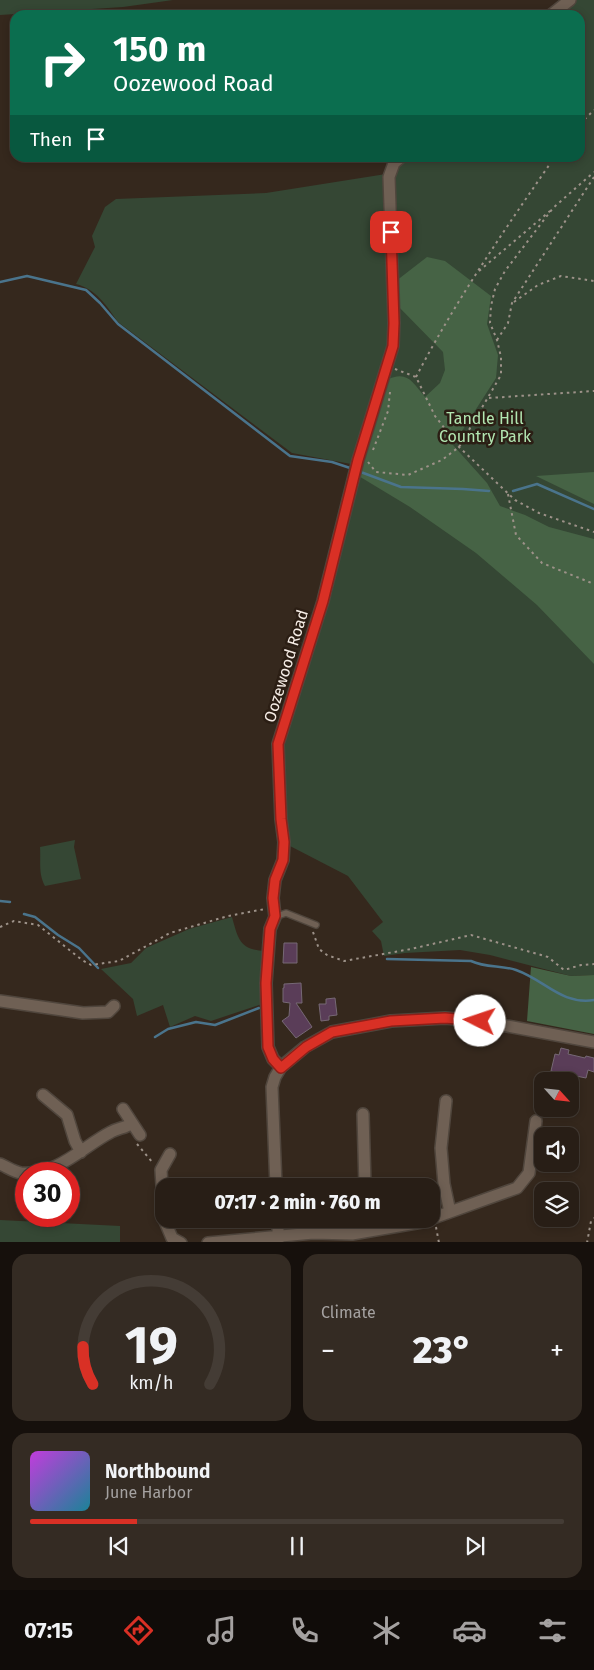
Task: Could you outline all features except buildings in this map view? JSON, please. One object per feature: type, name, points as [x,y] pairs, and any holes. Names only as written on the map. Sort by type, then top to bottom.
[{"type":"street","points":[[557,10],[570,0]]},
{"type":"street","name":"Oozewood Road","points":[[281,1068],[273,1059],[268,1047],[266,983],[270,929],[274,912],[275,880],[283,860],[284,842],[281,819],[278,744],[323,601],[359,467],[390,370],[394,323],[389,177],[395,162]]},
{"type":"street","points":[[0,1000],[83,1013],[108,1012],[114,1006]]},
{"type":"street","points":[[276,1178],[272,1087],[275,1077],[281,1068],[306,1047],[332,1032],[391,1021],[445,1018],[480,1021],[594,1042]]},
{"type":"street","points":[[43,1095],[67,1115],[74,1141],[81,1152]]},
{"type":"street","points":[[446,1101],[441,1148],[444,1184],[450,1212]]},
{"type":"street","points":[[123,1109],[140,1135]]},
{"type":"street","points":[[363,1114],[365,1178]]},
{"type":"street","points":[[440,1216],[517,1188],[529,1173],[536,1122]]},
{"type":"street","points":[[0,1164],[20,1173],[40,1172],[63,1163],[112,1131],[127,1127],[132,1123]]},
{"type":"street","points":[[162,1178],[161,1170],[170,1154]]},
{"type":"street","points":[[168,1228],[172,1238],[181,1242]]},
{"type":"street","points":[[208,1242],[278,1239],[313,1233],[352,1234],[362,1228]]},
{"type":"lane","points":[[274,912],[286,913],[314,924]]},
{"type":"path","points":[[585,119],[594,110]]},
{"type":"path","points":[[416,377],[440,331],[551,162]]},
{"type":"path","points":[[477,273],[594,172]]},
{"type":"path","points":[[497,340],[508,322],[512,303],[594,177]]},
{"type":"path","points":[[359,467],[376,472],[408,475],[442,460],[459,447],[501,375],[501,357],[490,323],[491,306],[496,289],[505,271],[553,208]]},
{"type":"path","points":[[512,303],[538,286],[561,276],[594,281]]},
{"type":"path","points":[[390,370],[398,371]]},
{"type":"path","points":[[390,370],[416,377],[435,416],[459,447],[515,500],[539,513],[594,532]]},
{"type":"path","points":[[370,454],[388,411],[391,384]]},
{"type":"path","points":[[489,398],[594,392]]},
{"type":"path","points":[[508,494],[516,535],[542,563],[594,584]]},
{"type":"path","points":[[0,927],[14,921],[38,925],[91,965],[119,961],[170,933],[228,916],[274,912]]},
{"type":"path","points":[[314,924],[314,938],[319,948],[327,955],[344,961],[411,949],[471,935],[548,957],[564,970],[594,964]]},
{"type":"path","points":[[140,1135],[137,1139],[137,1144],[161,1170]]},
{"type":"path","points":[[587,1242],[591,1220],[594,1218]]},
{"type":"path","points":[[437,1228],[439,1242]]},
{"type":"path","points":[[565,1242],[572,1242]]},
{"type":"green space","points":[[0,0],[173,0],[123,7],[77,10],[10,10],[10,14],[0,15]]},
{"type":"green space","name":"Tandle Hill Country Park","points":[[576,0],[594,0],[594,975],[571,976],[490,955],[460,950],[384,956],[381,941],[372,931],[383,922],[348,876],[290,846],[287,842],[282,760],[288,729],[332,593],[360,460],[391,367],[394,172],[403,162],[585,162],[585,10],[563,10]]},
{"type":"green space","points":[[386,174],[389,339],[382,368],[351,464],[292,453],[118,322],[95,294],[76,284],[95,247],[92,236],[105,207],[116,199],[266,193]]},
{"type":"green space","points":[[427,257],[445,261],[491,296],[487,324],[498,355],[496,378],[453,445],[487,483],[500,506],[525,515],[549,527],[594,539],[594,664],[537,605],[476,553],[410,507],[357,475],[386,380],[393,377],[405,377],[413,382],[425,397],[440,383],[445,370],[443,352],[396,304],[396,281]]},
{"type":"green space","points":[[594,472],[594,504],[536,476]]},
{"type":"green space","points":[[75,840],[74,847],[81,879],[45,886],[41,872],[40,847]]},
{"type":"green space","points":[[232,917],[241,942],[250,948],[265,951],[262,1004],[211,1021],[195,1016],[170,1027],[163,1005],[137,1016],[133,999],[101,969],[131,963],[146,948],[189,929]]},
{"type":"green space","points":[[531,967],[571,976],[594,975],[594,1034],[527,1021]]},
{"type":"green space","points":[[0,1220],[15,1221],[15,1227],[80,1227],[80,1224],[120,1226],[120,1242],[0,1242]]},
{"type":"waterway","points":[[0,282],[27,276],[86,290],[118,324],[290,456],[332,462],[353,469]]},
{"type":"waterway","points":[[358,471],[401,487],[489,491]]},
{"type":"waterway","points":[[513,491],[537,484],[594,509]]},
{"type":"waterway","points":[[0,901],[10,902]]},
{"type":"waterway","points":[[24,914],[35,917],[79,948],[98,968]]},
{"type":"waterway","points":[[387,959],[471,961],[482,965],[510,968],[526,974],[554,991],[572,999],[582,1001],[594,1000]]},
{"type":"waterway","points":[[155,1037],[168,1029],[196,1022],[215,1025],[259,1008]]},
{"type":"route","points":[[391,232],[393,346],[358,460],[323,601],[278,744],[281,819],[284,842],[283,860],[275,880],[273,898],[275,916],[270,929],[268,945],[266,983],[268,1047],[273,1059],[281,1068],[306,1047],[332,1032],[391,1021],[445,1018],[480,1021]]}]
